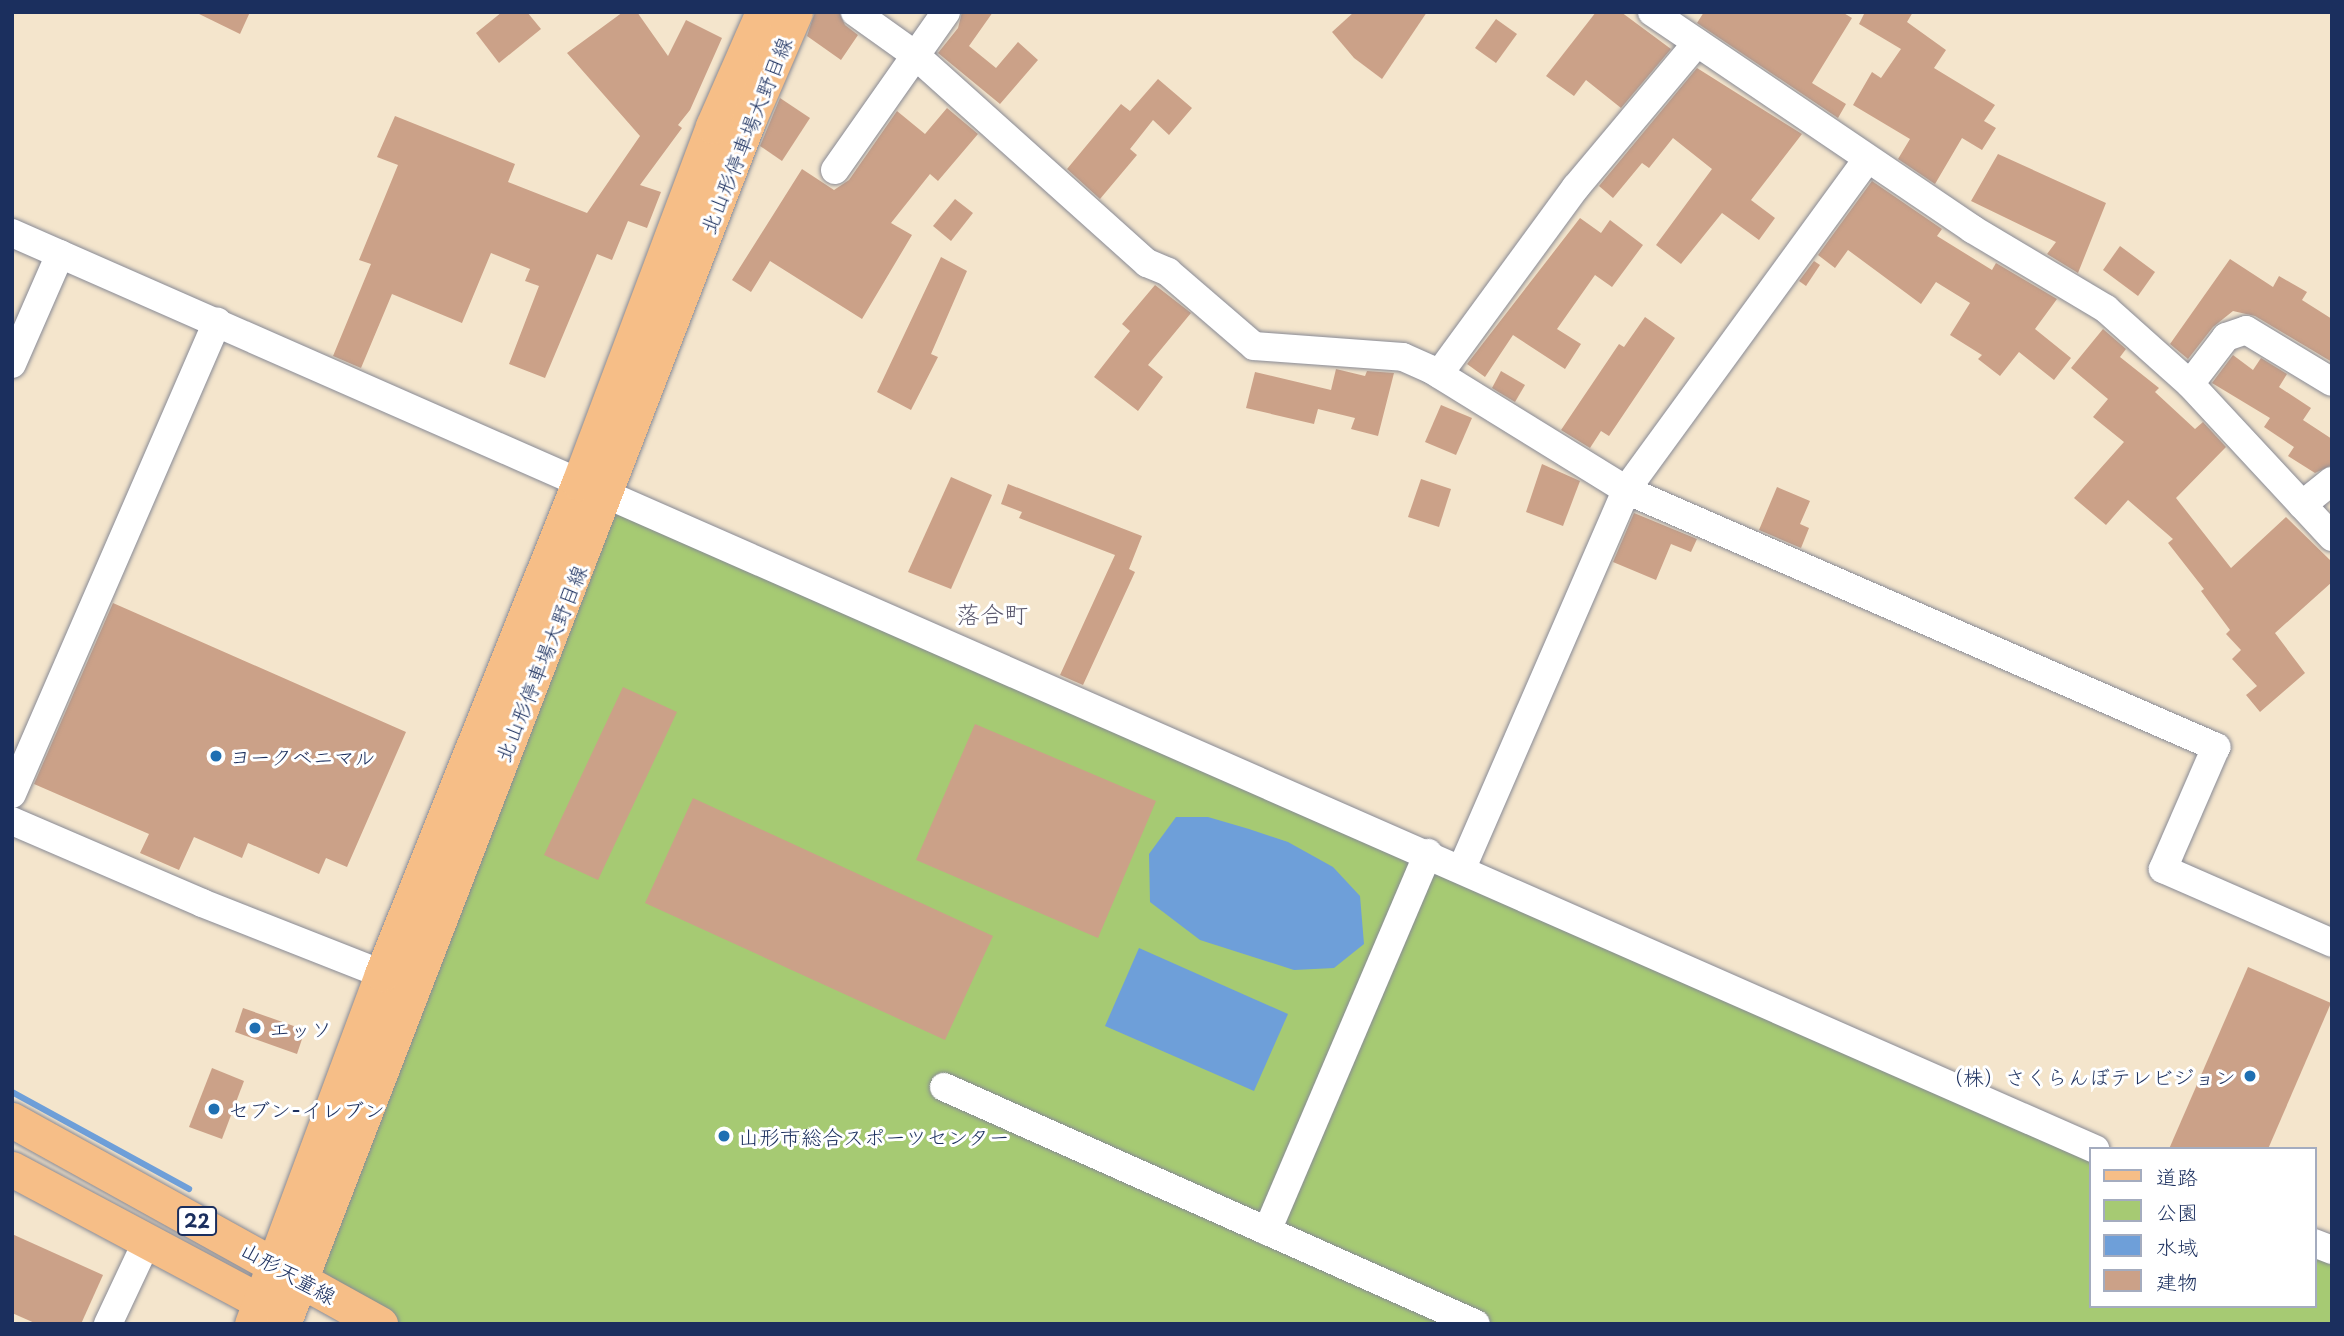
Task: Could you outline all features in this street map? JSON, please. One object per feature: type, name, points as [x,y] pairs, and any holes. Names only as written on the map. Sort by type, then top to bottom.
[{"type":"main road","name":"北山形停車場大野目線","points":[[287,1271],[593,489],[713,127],[763,12]]},
{"type":"main road","name":"北山形停車場大野目線","points":[[277,1318],[287,1271],[382,974],[593,489],[795,12]]},
{"type":"main road","name":"山形天童線","points":[[12,1119],[380,1324]]},
{"type":"main road","name":"山形天童線","points":[[12,1169],[147,1241],[277,1318]]},
{"type":"street","points":[[855,12],[915,55],[1147,263],[1168,272],[1254,346],[1403,357],[1439,374],[1626,490],[2216,747],[2163,869],[2332,943]]},
{"type":"street","points":[[835,170],[946,12]]},
{"type":"street","points":[[1651,12],[1867,160],[2106,309],[2190,384],[2332,537]]},
{"type":"street","points":[[1439,374],[1576,187],[1696,43]]},
{"type":"street","points":[[1462,868],[1626,490],[1867,160]]},
{"type":"street","points":[[12,233],[1428,853],[2090,1147]]},
{"type":"street","points":[[12,364],[60,254]]},
{"type":"street","points":[[12,794],[217,322]]},
{"type":"street","points":[[2190,384],[2226,337],[2246,330],[2332,382]]},
{"type":"street","points":[[2302,505],[2332,481]]},
{"type":"street","points":[[12,821],[202,904],[382,974]]},
{"type":"street","points":[[1267,1231],[1428,853]]},
{"type":"street","points":[[944,1087],[1476,1324]]},
{"type":"street","points":[[108,1324],[147,1241]]},
{"type":"green space","name":"山形市総合スポーツセンター","points":[[607,495],[2088,1148],[2088,1308],[2316,1308],[2316,1244],[2332,1250],[2332,1324],[380,1324],[300,1279]]},
{"type":"water","points":[[1176,817],[1208,817],[1249,829],[1288,842],[1333,867],[1360,896],[1364,944],[1334,968],[1294,970],[1200,940],[1150,902],[1149,854]]},
{"type":"water","points":[[1139,948],[1288,1014],[1254,1091],[1105,1026]]},
{"type":"building","points":[[195,12],[250,12],[240,34]]},
{"type":"building","points":[[502,12],[527,12],[541,29],[499,63],[476,33]]},
{"type":"building","points":[[623,12],[637,12],[668,56],[686,20],[722,38],[690,110],[678,125],[682,128],[640,185],[661,192],[647,228],[628,221],[612,260],[597,254],[545,378],[509,364],[539,286],[525,281],[530,269],[491,253],[462,323],[392,294],[361,368],[333,356],[371,264],[359,260],[398,165],[377,157],[395,116],[515,164],[508,182],[587,213],[640,136],[567,53]]},
{"type":"building","points":[[815,12],[839,12],[845,25],[858,35],[841,60],[807,36]]},
{"type":"building","points":[[962,12],[993,12],[969,46],[996,68],[1018,42],[1038,60],[1000,104],[938,53],[958,28]]},
{"type":"building","points":[[1354,12],[1427,12],[1382,79],[1354,58],[1332,32]]},
{"type":"building","points":[[1596,12],[1621,12],[1671,49],[1621,108],[1586,80],[1574,96],[1546,76]]},
{"type":"building","points":[[1704,12],[1842,12],[1852,18],[1812,83],[1846,104],[1838,118],[1697,23]]},
{"type":"building","points":[[1865,12],[1913,12],[1907,22],[1946,50],[1934,68],[1995,105],[1984,121],[1996,128],[1982,150],[1962,138],[1935,184],[1898,159],[1910,139],[1853,105],[1872,72],[1881,78],[1901,49],[1859,24]]},
{"type":"building","points":[[1496,19],[1517,34],[1496,63],[1475,48]]},
{"type":"building","points":[[1697,68],[1802,134],[1751,200],[1775,218],[1759,240],[1722,213],[1681,264],[1656,245],[1712,169],[1673,138],[1649,168],[1642,163],[1613,198],[1599,186]]},
{"type":"building","points":[[1158,79],[1192,108],[1169,135],[1153,120],[1130,149],[1137,155],[1100,199],[1067,169],[1121,104],[1130,111]]},
{"type":"building","points":[[780,98],[810,118],[782,161],[760,146]]},
{"type":"building","points":[[947,108],[978,134],[938,181],[930,174],[891,223],[912,235],[862,319],[770,261],[751,292],[732,280],[802,169],[834,190],[849,180],[897,111],[925,134]]},
{"type":"building","points":[[1998,154],[2106,203],[2078,273],[2047,254],[2056,242],[1971,201]]},
{"type":"building","points":[[1872,181],[1942,229],[1937,236],[1992,270],[1996,263],[2057,299],[2035,329],[2071,358],[2054,380],[2019,352],[2000,376],[1978,359],[1982,355],[1950,335],[1970,303],[1936,282],[1921,304],[1848,250],[1835,268],[1818,255]]},
{"type":"building","points":[[955,199],[973,213],[951,241],[933,226]]},
{"type":"building","points":[[1580,218],[1601,233],[1610,220],[1643,245],[1612,287],[1595,275],[1557,329],[1581,344],[1565,369],[1513,335],[1485,377],[1467,364]]},
{"type":"building","points":[[2120,246],[2155,272],[2138,296],[2103,270]]},
{"type":"building","points":[[941,257],[967,271],[931,354],[938,357],[911,410],[877,392]]},
{"type":"building","points":[[2230,259],[2273,287],[2279,276],[2307,292],[2302,300],[2332,319],[2332,362],[2255,316],[2233,311],[2213,327],[2188,359],[2170,344]]},
{"type":"building","points":[[1814,261],[1820,265],[1806,286],[1799,281]]},
{"type":"building","points":[[1155,285],[1191,313],[1148,365],[1163,377],[1138,411],[1094,377],[1130,331],[1122,324]]},
{"type":"building","points":[[1645,317],[1675,338],[1609,436],[1601,431],[1590,448],[1561,430],[1619,344],[1624,347]]},
{"type":"building","points":[[2103,329],[2126,349],[2120,357],[2159,388],[2155,392],[2195,429],[2203,422],[2226,447],[2176,498],[2231,568],[2286,517],[2332,562],[2332,582],[2275,633],[2305,673],[2260,712],[2246,695],[2257,686],[2232,659],[2241,650],[2226,634],[2230,630],[2201,591],[2204,589],[2168,543],[2173,539],[2128,500],[2106,525],[2074,498],[2124,442],[2093,417],[2108,399],[2071,368]]},
{"type":"building","points":[[2233,355],[2253,370],[2261,358],[2287,374],[2279,387],[2311,408],[2303,420],[2332,439],[2332,465],[2315,473],[2288,456],[2294,447],[2264,427],[2270,418],[2212,383]]},
{"type":"building","points":[[1336,369],[1365,376],[1367,371],[1394,373],[1378,436],[1351,429],[1355,418],[1318,409],[1314,424],[1246,408],[1255,372],[1331,390]]},
{"type":"building","points":[[1501,371],[1525,385],[1515,402],[1492,388]]},
{"type":"building","points":[[1441,405],[1472,418],[1456,455],[1425,442]]},
{"type":"building","points":[[1542,464],[1580,481],[1563,526],[1526,512]]},
{"type":"building","points":[[951,477],[992,495],[951,589],[908,572]]},
{"type":"building","points":[[1421,479],[1451,489],[1439,527],[1408,517]]},
{"type":"building","points":[[1008,484],[1142,536],[1129,569],[1135,572],[1083,685],[1060,675],[1115,555],[1019,518],[1022,512],[1001,504]]},
{"type":"building","points":[[1777,487],[1810,501],[1800,524],[1809,528],[1801,548],[1759,530]]},
{"type":"building","points":[[1634,513],[1697,539],[1691,552],[1671,544],[1656,580],[1613,562]]},
{"type":"building","name":"ヨークベニマル","points":[[113,603],[406,732],[347,867],[326,858],[319,874],[248,843],[242,858],[194,837],[179,870],[140,853],[149,834],[34,784]]},
{"type":"building","points":[[623,687],[677,712],[598,880],[544,855]]},
{"type":"building","points":[[975,724],[1156,801],[1098,938],[916,860]]},
{"type":"building","points":[[693,798],[993,936],[945,1040],[645,903]]},
{"type":"building","name":"（株）さくらんぼテレビジョン","points":[[2248,967],[2331,1003],[2269,1147],[2170,1147]]},
{"type":"building","points":[[243,1008],[305,1030],[297,1054],[235,1032]]},
{"type":"building","points":[[212,1068],[244,1081],[222,1139],[189,1127]]},
{"type":"building","points":[[12,1234],[103,1275],[81,1324],[37,1324],[12,1313]]},
{"type":"waterway","points":[[12,1092],[189,1189]]},
{"type":"place","name":"ヨークベニマル","points":[[216,756]]},
{"type":"place","name":"エッソ","points":[[255,1028]]},
{"type":"place","name":"（株）さくらんぼテレビジョン","points":[[2250,1076]]},
{"type":"place","name":"セブン-イレブン","points":[[214,1109]]},
{"type":"place","name":"山形市総合スポーツセンター","points":[[724,1136]]},
{"type":"district","name":"落合町","points":[[992,614]]}]
